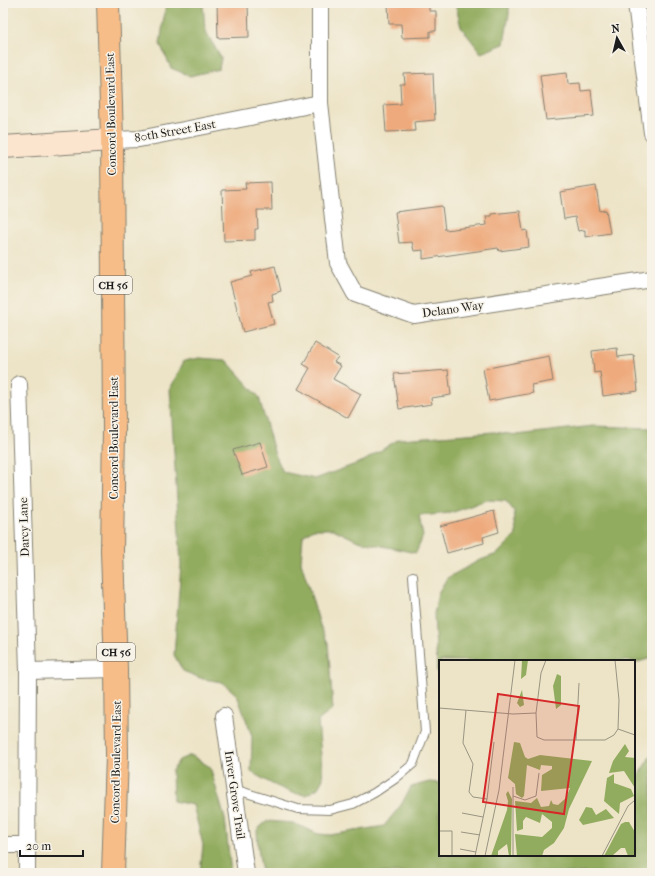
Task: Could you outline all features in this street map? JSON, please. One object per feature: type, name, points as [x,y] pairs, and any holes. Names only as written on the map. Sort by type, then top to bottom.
[{"type":"main road","name":"Concord Boulevard East","points":[[108,3],[112,140],[114,430],[112,551],[117,756],[113,873]]},
{"type":"street","name":"Delano Way","points":[[320,3],[320,103],[338,263],[355,294],[414,314],[652,279]]},
{"type":"street","points":[[636,3],[652,133]]},
{"type":"street","name":"80th Street East","points":[[3,146],[139,139],[320,103]]},
{"type":"street","name":"Darcy Lane","points":[[20,384],[28,671],[27,873]]},
{"type":"street","points":[[28,671],[116,669]]},
{"type":"street","name":"Inver Grove Trail","points":[[224,716],[246,873]]},
{"type":"street","points":[[3,845],[28,845]]},
{"type":"lane","points":[[234,789],[298,809],[330,810],[352,804],[374,793],[395,779],[413,764],[425,732],[413,576]]},
{"type":"green space","points":[[166,3],[203,3],[205,30],[221,58],[219,69],[190,76],[171,68],[160,44]]},
{"type":"green space","points":[[455,3],[509,3],[509,14],[504,44],[481,53],[461,27]]},
{"type":"green space","points":[[199,358],[226,360],[259,397],[274,452],[283,472],[315,479],[364,461],[399,439],[494,432],[517,435],[593,426],[652,428],[652,658],[635,663],[635,660],[439,660],[439,685],[434,614],[438,593],[447,578],[478,561],[497,554],[516,535],[514,511],[506,501],[487,500],[451,513],[419,516],[423,536],[416,553],[358,541],[333,529],[313,529],[303,536],[301,562],[320,625],[328,643],[333,709],[318,721],[323,779],[318,788],[306,795],[292,793],[251,772],[252,736],[237,695],[222,682],[203,679],[183,671],[174,655],[181,564],[170,389],[184,361]]},
{"type":"green space","points":[[652,754],[652,873],[262,873],[257,830],[267,821],[293,823],[318,834],[330,835],[384,826],[401,805],[411,787],[429,782],[439,783],[439,856],[635,856],[635,780]]},
{"type":"green space","points":[[191,755],[210,767],[225,819],[231,873],[200,873],[203,845],[193,805],[173,801],[172,771],[179,760]]},
{"type":"building","points":[[217,3],[248,3],[249,37],[218,38]]},
{"type":"building","points":[[388,3],[429,3],[429,11],[436,11],[436,31],[430,31],[430,37],[402,38],[401,24],[389,24]]},
{"type":"building","points":[[567,72],[568,84],[580,83],[581,91],[591,90],[594,116],[546,120],[540,75]]},
{"type":"building","points":[[433,73],[435,120],[414,122],[415,131],[386,132],[384,105],[401,104],[400,84],[405,84],[404,74]]},
{"type":"building","points":[[271,182],[272,210],[257,210],[258,229],[255,229],[255,240],[224,241],[222,190],[246,189],[245,183]]},
{"type":"building","points":[[596,186],[600,211],[606,210],[610,233],[585,237],[585,230],[578,231],[575,217],[564,219],[560,192]]},
{"type":"building","points":[[442,206],[445,230],[487,225],[486,216],[492,216],[491,214],[520,211],[523,231],[527,230],[529,247],[499,251],[498,248],[423,259],[423,250],[414,251],[412,242],[399,243],[395,212]]},
{"type":"building","points":[[275,266],[281,291],[272,294],[273,301],[268,302],[274,324],[243,332],[230,282],[252,276],[251,272]]},
{"type":"building","points":[[315,343],[338,357],[334,362],[341,366],[333,379],[361,394],[348,418],[298,389],[310,368],[303,364]]},
{"type":"building","points":[[617,348],[618,357],[634,355],[638,391],[603,396],[600,372],[594,373],[592,351]]},
{"type":"building","points":[[549,356],[553,381],[531,385],[533,393],[489,401],[483,369]]},
{"type":"building","points":[[448,370],[451,395],[431,398],[432,404],[399,409],[394,374]]},
{"type":"building","points":[[260,442],[268,467],[242,475],[233,450]]},
{"type":"building","points":[[494,511],[499,532],[483,537],[484,543],[447,553],[440,526]]}]
